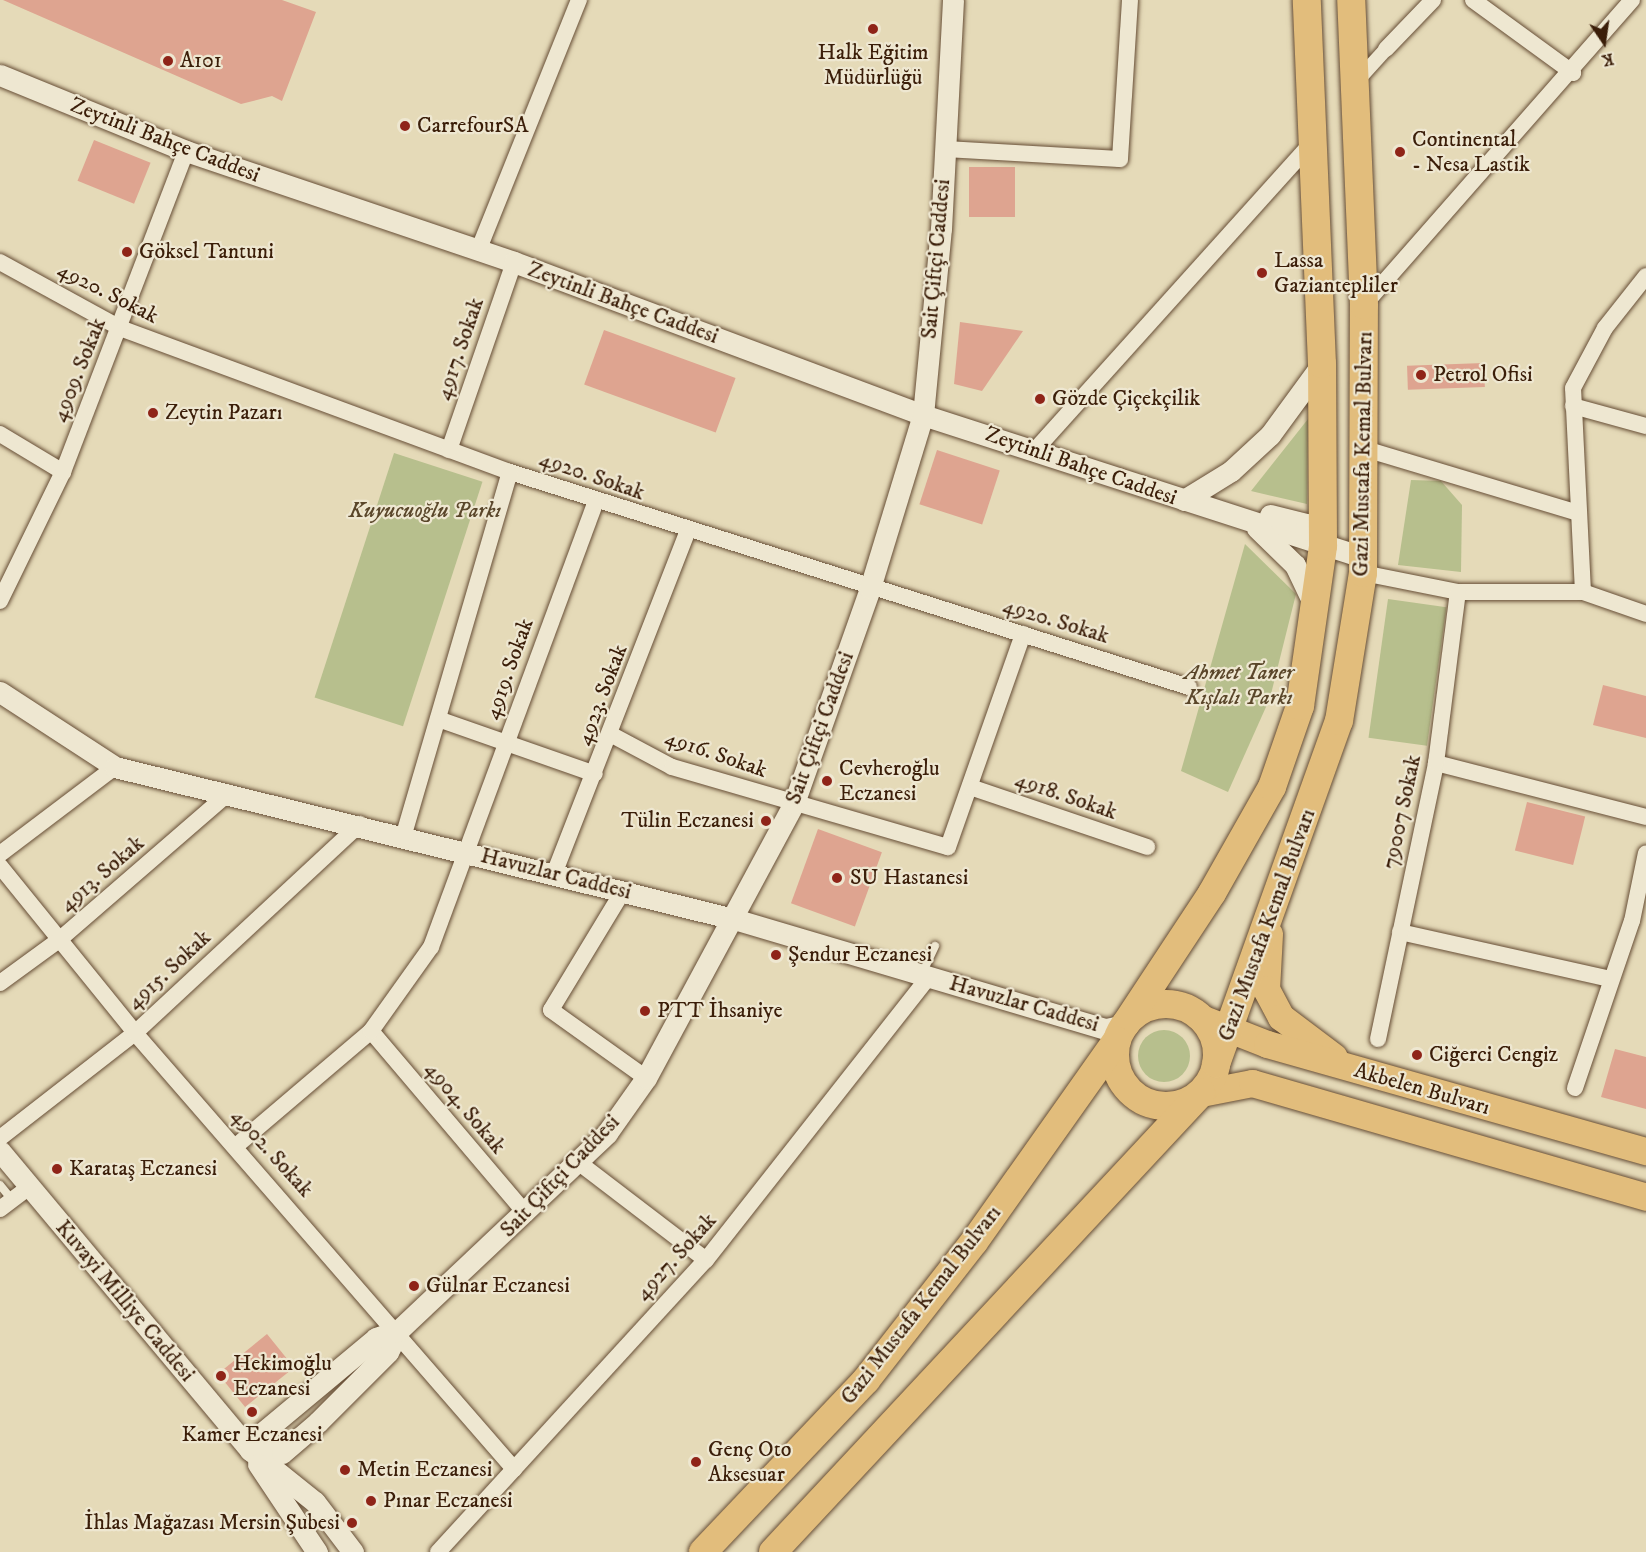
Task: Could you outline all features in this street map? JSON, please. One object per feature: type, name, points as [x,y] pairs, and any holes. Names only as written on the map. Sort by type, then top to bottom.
[{"type":"highway","name":"Gazi Mustafa Kemal Bulvarı","points":[[703,1552],[866,1380],[974,1242],[1121,1032],[1212,893],[1272,787],[1300,706],[1323,546],[1322,364],[1307,0]]},
{"type":"highway","name":"Gazi Mustafa Kemal Bulvarı","points":[[1216,1064],[1273,917],[1339,721],[1364,566],[1364,305],[1351,0]]},
{"type":"highway","points":[[773,1552],[1201,1093],[1216,1064],[1217,1048],[1201,1018],[1170,1004],[1137,1013],[1121,1032],[1118,1074],[1139,1099],[1171,1106],[1201,1093]]},
{"type":"main road","points":[[1273,917],[1266,989],[1281,1017],[1349,1068]]},
{"type":"main road","name":"Akbelen Bulvarı","points":[[1201,1018],[1229,1030],[1349,1068],[1646,1151]]},
{"type":"main road","name":"Akbelen Bulvarı","points":[[1201,1093],[1252,1083],[1646,1197]]},
{"type":"street","points":[[478,251],[579,0]]},
{"type":"street","name":"Sait Çiftçi Caddesi","points":[[250,1450],[282,1453],[388,1352],[399,1330],[526,1214],[608,1133],[646,1078],[734,919],[794,803],[870,588],[922,415],[945,149],[952,0]]},
{"type":"street","points":[[945,149],[1120,159],[1130,0]]},
{"type":"street","points":[[1355,83],[1433,0]]},
{"type":"street","points":[[1473,0],[1573,73]]},
{"type":"street","points":[[1364,305],[1573,73],[1632,0]]},
{"type":"street","name":"Zeytinli Bahçe Caddesi","points":[[0,75],[186,151],[514,262],[922,415],[1037,448],[1249,522]]},
{"type":"street","points":[[1037,448],[1314,140]]},
{"type":"street","name":"4909. Sokak","points":[[0,600],[63,472],[186,151]]},
{"type":"street","name":"4920. Sokak","points":[[0,262],[120,328],[595,503],[1189,687]]},
{"type":"street","name":"4917. Sokak","points":[[449,450],[514,262]]},
{"type":"street","points":[[1583,592],[1573,388],[1605,328],[1646,276]]},
{"type":"street","points":[[1184,501],[1231,471],[1270,435],[1322,364]]},
{"type":"street","points":[[1573,406],[1646,426]]},
{"type":"street","points":[[0,434],[63,472]]},
{"type":"street","points":[[1365,449],[1578,513]]},
{"type":"street","points":[[404,834],[510,472]]},
{"type":"street","name":"4919. Sokak","points":[[236,1146],[370,1031],[431,947],[595,503]]},
{"type":"street","points":[[1315,607],[1295,565],[1249,522],[1270,515],[1306,524],[1323,546],[1364,566],[1458,592],[1583,592],[1646,614]]},
{"type":"street","name":"4923. Sokak","points":[[554,874],[612,735],[688,531]]},
{"type":"street","name":"79007 Sokak","points":[[1378,1039],[1436,763],[1458,592]]},
{"type":"street","points":[[970,787],[1023,634]]},
{"type":"street","name":"Havuzlar Caddesi","points":[[0,692],[115,767],[404,834],[734,919],[1121,1032]]},
{"type":"street","points":[[438,719],[505,745],[595,774]]},
{"type":"street","name":"4916. Sokak","points":[[612,735],[672,767],[948,847],[970,787]]},
{"type":"street","points":[[1436,763],[1646,817]]},
{"type":"street","points":[[0,854],[115,767]]},
{"type":"street","name":"4918. Sokak","points":[[970,787],[1147,847]]},
{"type":"street","name":"4913. Sokak","points":[[0,983],[59,940],[229,793]]},
{"type":"street","name":"4915. Sokak","points":[[0,1138],[135,1033],[360,824]]},
{"type":"street","points":[[1575,1088],[1611,979],[1639,923],[1646,853]]},
{"type":"street","name":"4902. Sokak","points":[[0,866],[135,1033],[399,1330],[514,1469]]},
{"type":"street","points":[[623,891],[551,1010],[646,1078]]},
{"type":"street","points":[[1400,932],[1611,979]]},
{"type":"street","name":"4927. Sokak","points":[[438,1552],[706,1260],[926,976]]},
{"type":"street","name":"4904. Sokak","points":[[370,1031],[526,1214]]},
{"type":"street","name":"Kuvayi Milliye Caddesi","points":[[0,1151],[250,1450],[317,1552]]},
{"type":"street","points":[[578,1162],[706,1260]]},
{"type":"street","points":[[6,1205],[29,1187]]},
{"type":"street","name":"Kuvayi Milliye Caddesi","points":[[250,1450],[315,1502],[353,1552]]},
{"type":"lane","points":[[926,976],[935,946]]},
{"type":"lane","points":[[0,1185],[6,1205]]},
{"type":"green space","points":[[1308,419],[1307,504],[1251,491]]},
{"type":"green space","name":"Kuyucuoğlu Parkı","points":[[394,453],[482,482],[403,726],[315,697]]},
{"type":"green space","points":[[1411,480],[1441,481],[1462,505],[1461,572],[1398,565]]},
{"type":"green space","name":"Ahmet Taner Kışlalı Parkı","points":[[1245,544],[1296,594],[1270,698],[1228,792],[1181,771]]},
{"type":"green space","points":[[1388,599],[1446,607],[1427,746],[1369,738]]},
{"type":"green space","points":[[1159,1030],[1169,1030],[1183,1037],[1190,1056],[1183,1075],[1169,1082],[1159,1082],[1149,1078],[1142,1071],[1138,1061],[1138,1051],[1142,1041],[1149,1034]]},
{"type":"building","points":[[3,0],[282,0],[316,12],[282,101],[272,96],[241,104]]},
{"type":"building","points":[[94,140],[151,163],[134,204],[78,181]]},
{"type":"building","points":[[969,167],[1015,167],[1015,217],[969,217]]},
{"type":"building","points":[[960,322],[1023,331],[982,391],[954,384]]},
{"type":"building","points":[[604,330],[736,378],[716,432],[584,385]]},
{"type":"building","points":[[1484,363],[1485,387],[1408,390],[1407,366]]},
{"type":"building","points":[[937,450],[1000,470],[982,525],[919,504]]},
{"type":"building","points":[[1603,685],[1646,696],[1646,738],[1593,725]]},
{"type":"building","points":[[1527,802],[1585,817],[1573,865],[1515,851]]},
{"type":"building","name":"SU Hastanesi","points":[[818,829],[882,852],[855,926],[791,903]]},
{"type":"building","points":[[1615,1049],[1646,1057],[1646,1109],[1601,1097]]},
{"type":"building","points":[[267,1334],[294,1367],[245,1407],[218,1374]]},
{"type":"place","name":"Halk Eğitim Müdürlüğü","points":[[873,29]]},
{"type":"place","name":"A101","points":[[168,61]]},
{"type":"place","name":"CarrefourSA","points":[[405,126]]},
{"type":"place","name":"Continental - Nesa Lastik","points":[[1400,152]]},
{"type":"place","name":"Göksel Tantuni","points":[[127,252]]},
{"type":"place","name":"Lassa Gaziantepliler","points":[[1262,273]]},
{"type":"place","name":"Petrol Ofisi","points":[[1421,375]]},
{"type":"place","name":"Gözde Çiçekçilik","points":[[1040,399]]},
{"type":"place","name":"Zeytin Pazarı","points":[[153,413]]},
{"type":"place","name":"Cevheroğlu Eczanesi","points":[[827,781]]},
{"type":"place","name":"Tülin Eczanesi","points":[[766,821]]},
{"type":"place","name":"SU Hastanesi","points":[[837,878]]},
{"type":"place","name":"Şendur Eczanesi","points":[[776,955]]},
{"type":"place","name":"PTT İhsaniye","points":[[645,1011]]},
{"type":"place","name":"Ciğerci Cengiz","points":[[1417,1055]]},
{"type":"place","name":"Karataş Eczanesi","points":[[57,1169]]},
{"type":"place","name":"Gülnar Eczanesi","points":[[414,1286]]},
{"type":"place","name":"Hekimoğlu Eczanesi","points":[[221,1376]]},
{"type":"place","name":"Kamer Eczanesi","points":[[252,1412]]},
{"type":"place","name":"Genç Oto Aksesuar","points":[[696,1462]]},
{"type":"place","name":"Metin Eczanesi","points":[[345,1470]]},
{"type":"place","name":"Pınar Eczanesi","points":[[371,1501]]},
{"type":"place","name":"İhlas Mağazası Mersin Şubesi","points":[[352,1523]]}]
